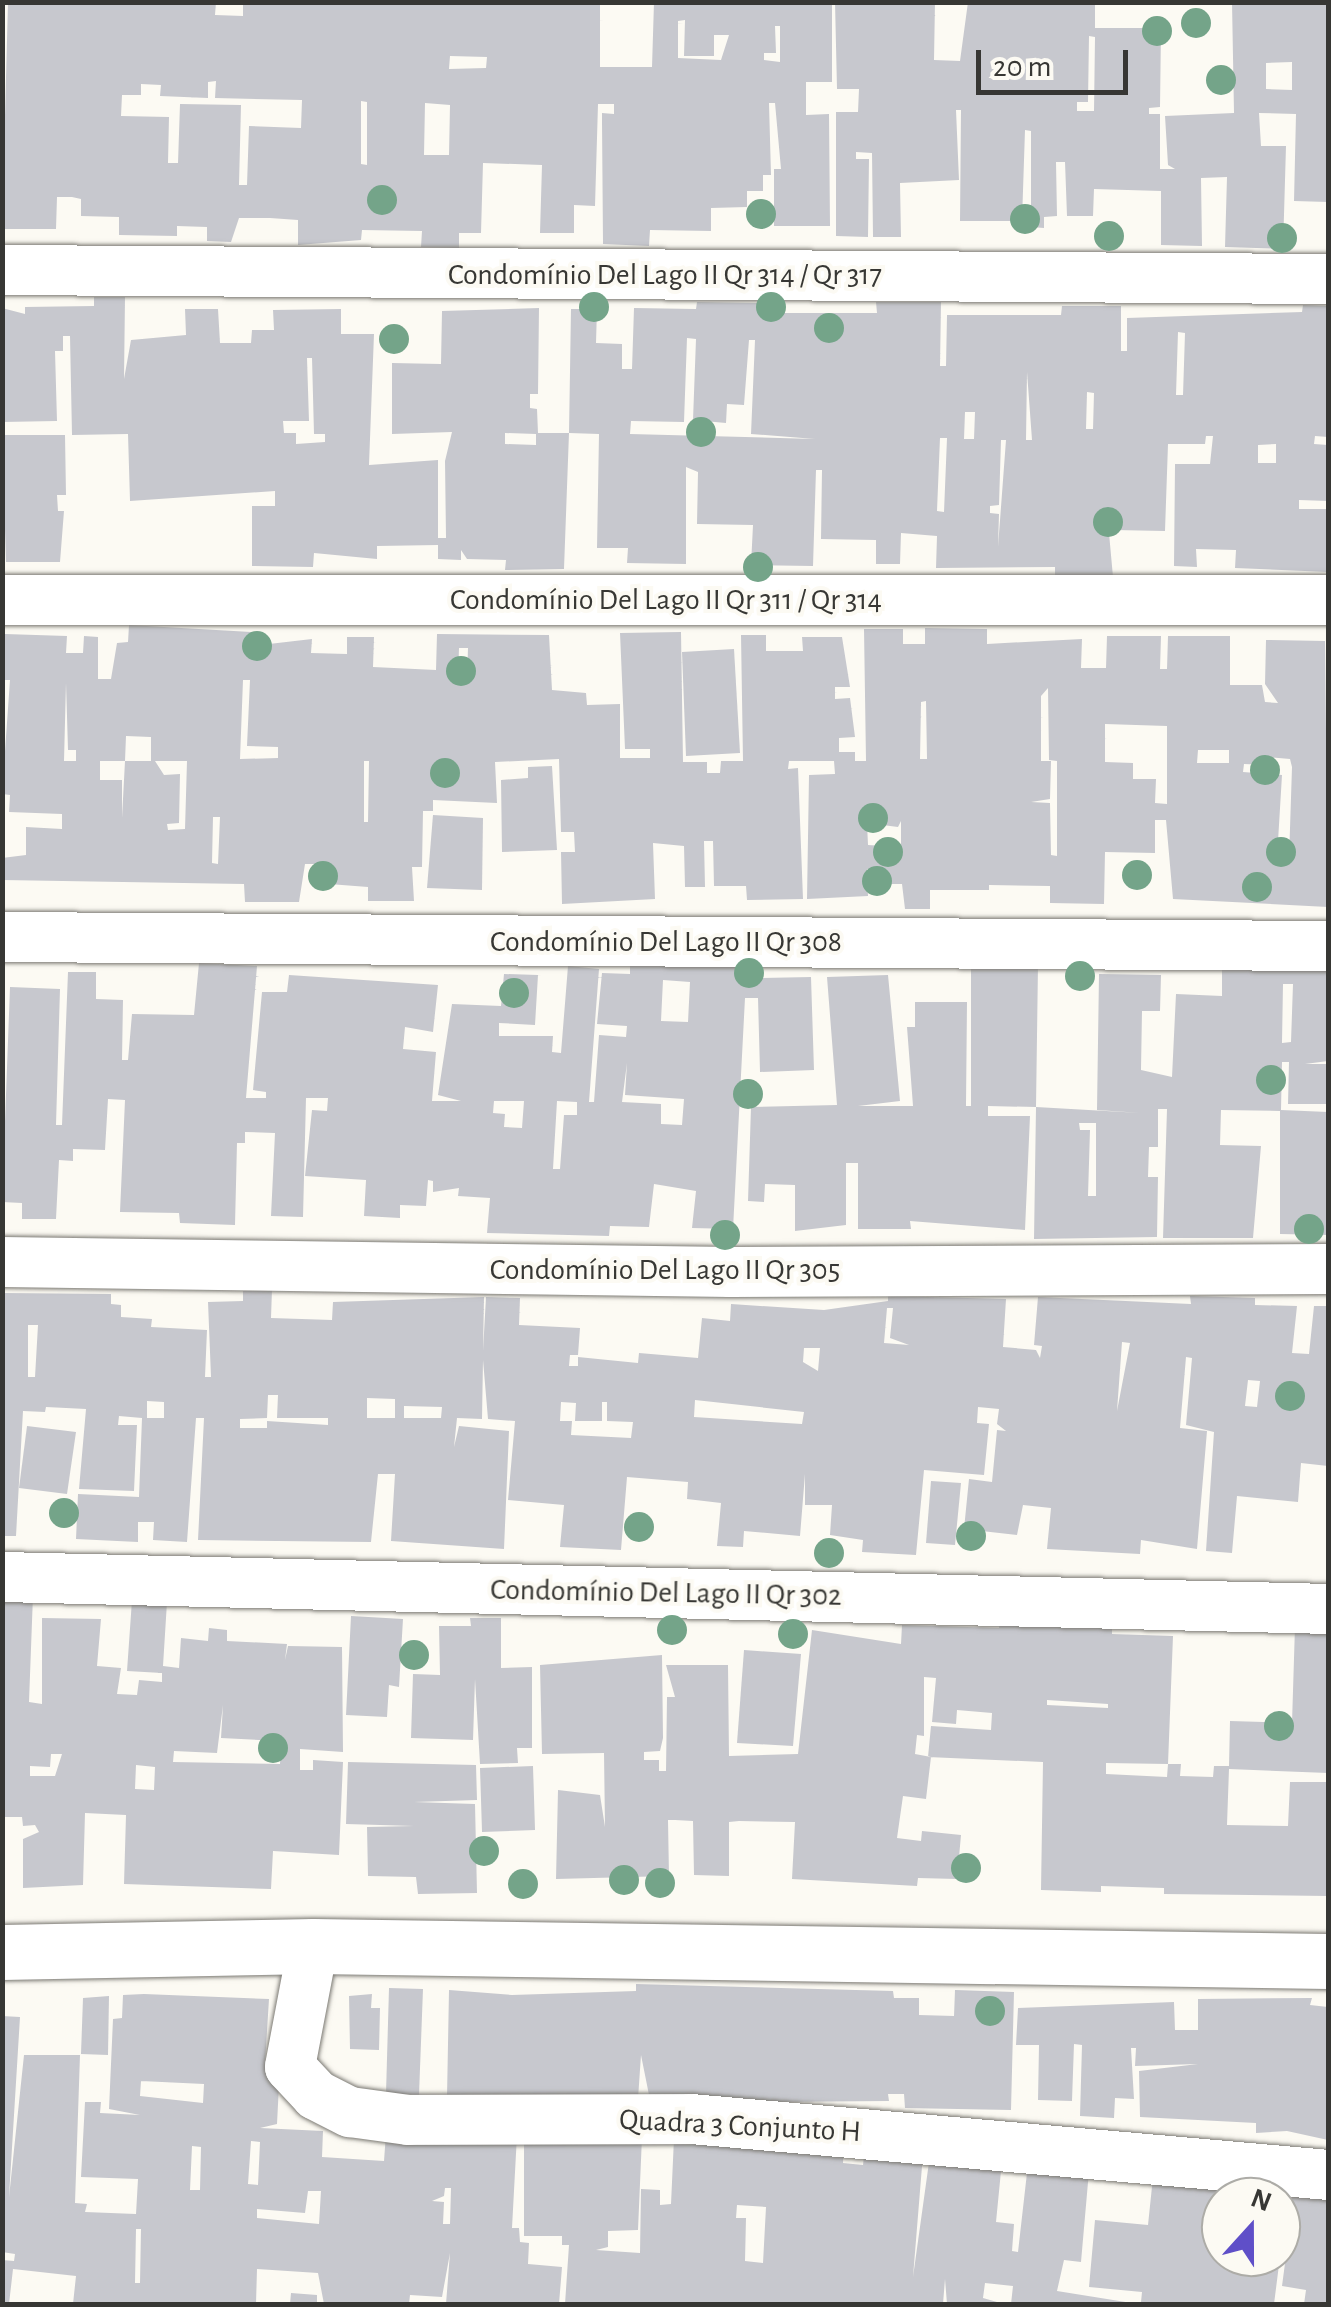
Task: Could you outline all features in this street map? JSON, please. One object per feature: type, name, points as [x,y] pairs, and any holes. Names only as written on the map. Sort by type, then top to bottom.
[{"type":"street","name":"Condomínio Del Lago II Qr 314 / Qr 317","points":[[2,270],[1328,279]]},
{"type":"street","name":"Condomínio Del Lago II Qr 311 / Qr 314","points":[[2,600],[1328,600]]},
{"type":"street","name":"Condomínio Del Lago II Qr 308","points":[[2,938],[1328,946]]},
{"type":"street","name":"Condomínio Del Lago II Qr 305","points":[[2,1262],[731,1272],[1328,1269]]},
{"type":"street","name":"Condomínio Del Lago II Qr 302","points":[[2,1577],[1328,1609]]},
{"type":"street","points":[[2,1952],[313,1946],[1328,1961]]},
{"type":"street","name":"Quadra 3 Conjunto H","points":[[313,1946],[290,2068],[316,2095],[350,2112],[408,2120],[691,2118],[1328,2175]]},
{"type":"building","points":[[8,2],[216,2],[215,15],[243,16],[243,2],[600,2],[600,67],[652,67],[654,2],[832,2],[832,82],[806,82],[806,115],[829,114],[830,226],[774,226],[774,169],[781,169],[775,103],[769,103],[771,175],[763,175],[763,191],[747,191],[747,207],[711,208],[711,231],[650,230],[649,246],[603,244],[602,113],[614,114],[614,104],[598,104],[595,206],[574,205],[574,233],[540,233],[542,165],[483,163],[481,233],[459,233],[459,248],[421,247],[422,231],[362,230],[361,240],[298,245],[298,220],[270,218],[239,218],[231,242],[207,241],[207,227],[177,226],[177,236],[119,235],[119,217],[81,216],[81,199],[72,197],[57,197],[56,229],[2,229]],"holes":[[[685,20],[684,56],[714,56],[714,35],[729,35],[721,60],[678,58],[678,21]],[[775,26],[780,26],[780,62],[764,60],[764,53],[776,53]],[[450,56],[487,57],[486,68],[449,69]],[[216,81],[215,98],[302,100],[301,128],[249,126],[247,185],[239,185],[241,105],[180,104],[178,163],[168,163],[169,117],[121,116],[122,95],[141,95],[141,84],[161,85],[160,96],[208,98],[208,82]],[[361,101],[367,102],[367,165],[361,164]],[[425,103],[450,105],[449,155],[424,155]],[[374,190],[392,190],[391,205],[374,205]]]},
{"type":"building","points":[[835,2],[935,2],[934,60],[960,61],[968,2],[1095,2],[1095,28],[1161,28],[1160,107],[1149,108],[1149,114],[1160,114],[1160,169],[1175,169],[1168,165],[1165,116],[1234,113],[1232,2],[1328,2],[1328,202],[1294,201],[1296,114],[1259,113],[1261,146],[1286,146],[1283,249],[1225,247],[1227,177],[1201,178],[1202,246],[1161,245],[1161,191],[1094,189],[1093,216],[1067,216],[1065,162],[1056,162],[1057,216],[1044,217],[1044,228],[1031,227],[1031,131],[1025,130],[1022,221],[960,221],[961,110],[956,110],[959,180],[900,183],[901,237],[873,237],[872,153],[856,152],[856,159],[869,159],[868,237],[836,236],[836,112],[858,112],[859,89],[837,89]],"holes":[[[1089,36],[1095,37],[1094,111],[1077,111],[1077,102],[1088,102]],[[1292,62],[1292,90],[1266,89],[1266,63]]]},
{"type":"building","points":[[94,297],[125,297],[124,379],[131,340],[186,335],[185,309],[218,309],[220,343],[251,343],[252,330],[274,330],[273,310],[341,309],[341,334],[374,334],[369,465],[438,460],[438,538],[446,538],[445,461],[452,432],[392,434],[392,363],[441,364],[442,311],[539,308],[538,394],[530,394],[530,408],[537,409],[538,433],[569,433],[564,569],[505,570],[506,560],[467,559],[461,550],[461,560],[438,559],[438,545],[377,546],[377,559],[314,553],[313,567],[252,566],[252,506],[275,506],[275,491],[130,501],[128,434],[72,435],[70,336],[63,336],[63,351],[55,351],[57,421],[2,422],[2,308],[25,314],[25,307],[94,306]],"holes":[[[307,358],[312,358],[314,434],[325,434],[325,442],[296,444],[296,433],[284,433],[283,421],[309,421]],[[505,433],[536,434],[536,445],[505,444]]]},
{"type":"building","points":[[697,302],[757,303],[758,313],[877,313],[876,302],[941,302],[940,366],[946,366],[947,315],[1061,315],[1062,306],[1121,306],[1121,351],[1127,351],[1127,318],[1302,312],[1303,305],[1328,306],[1328,437],[1315,436],[1314,444],[1328,445],[1328,501],[1299,500],[1299,509],[1328,509],[1328,572],[1235,568],[1236,550],[1196,549],[1197,567],[1174,566],[1175,464],[1210,464],[1213,436],[1206,436],[1205,444],[1168,444],[1165,531],[1114,530],[1114,511],[1107,511],[1113,577],[1055,577],[1055,567],[936,568],[937,536],[901,533],[900,564],[876,564],[876,540],[821,539],[822,470],[816,470],[813,566],[751,565],[753,525],[697,524],[698,472],[686,467],[686,564],[627,563],[628,548],[597,548],[599,434],[569,433],[571,309],[597,309],[596,343],[622,344],[622,369],[632,369],[634,308],[696,309]],"holes":[[[1178,332],[1185,333],[1183,395],[1176,395]],[[687,338],[696,339],[693,420],[726,423],[727,404],[744,405],[749,340],[755,340],[751,434],[815,439],[630,434],[631,421],[684,422]],[[1027,372],[1032,440],[1026,440]],[[1087,392],[1094,393],[1093,429],[1086,429]],[[965,412],[975,412],[974,439],[964,439]],[[940,438],[947,438],[944,512],[937,511]],[[1001,440],[1006,440],[998,547],[999,514],[990,513],[990,506],[999,505]],[[1276,444],[1276,463],[1258,463],[1258,445]]]},
{"type":"building","points":[[2,435],[65,435],[66,495],[57,495],[58,511],[64,511],[60,562],[6,562]]},
{"type":"building","points":[[129,625],[251,632],[251,646],[312,639],[311,653],[347,654],[347,637],[374,637],[373,667],[436,670],[437,634],[549,635],[552,690],[586,693],[587,705],[620,704],[620,758],[650,758],[650,749],[625,749],[620,633],[681,632],[683,762],[707,762],[707,773],[720,773],[721,761],[743,761],[741,635],[766,635],[766,651],[803,651],[802,637],[842,637],[850,687],[835,687],[835,699],[850,698],[855,737],[839,738],[839,752],[855,752],[855,761],[866,761],[864,629],[903,629],[903,644],[925,644],[925,628],[987,629],[987,644],[1082,639],[1081,668],[1106,668],[1107,636],[1161,636],[1160,669],[1167,669],[1168,636],[1230,636],[1230,685],[1262,685],[1265,702],[1278,703],[1265,684],[1266,640],[1325,641],[1328,907],[1173,899],[1166,820],[1155,820],[1155,853],[1105,852],[1104,904],[1050,903],[1050,886],[989,885],[989,890],[930,890],[930,909],[905,909],[902,884],[883,884],[883,868],[867,869],[868,896],[807,899],[809,775],[835,774],[834,761],[789,761],[788,769],[798,768],[803,899],[747,900],[746,886],[714,886],[713,841],[704,841],[705,887],[685,887],[684,846],[653,843],[655,899],[562,904],[561,852],[575,852],[574,832],[561,832],[559,759],[495,762],[497,803],[433,800],[433,811],[423,811],[422,867],[412,867],[414,901],[368,901],[368,887],[329,884],[329,864],[305,864],[299,902],[245,902],[244,884],[2,880],[2,858],[26,855],[26,827],[62,829],[62,814],[9,812],[10,795],[2,794],[10,680],[4,680],[5,634],[67,636],[66,653],[83,653],[84,636],[98,637],[98,679],[111,679],[117,643],[128,642]],"holes":[[[459,648],[468,648],[467,679],[458,679]],[[243,680],[250,680],[247,746],[278,747],[278,758],[240,759]],[[66,683],[68,750],[76,750],[76,761],[64,761]],[[1048,688],[1049,760],[1057,761],[1057,856],[1051,855],[1050,803],[1031,802],[1050,799],[1051,761],[1041,761],[1041,696]],[[926,701],[927,759],[920,759],[921,702]],[[1105,724],[1167,726],[1167,804],[1155,803],[1156,779],[1133,779],[1133,763],[1105,762]],[[126,736],[151,737],[151,761],[125,761]],[[1198,750],[1229,750],[1229,763],[1197,763]],[[1267,757],[1290,759],[1289,859],[1277,858],[1282,775],[1243,772],[1244,764],[1267,765]],[[100,761],[125,761],[122,818],[122,780],[100,780]],[[155,761],[187,761],[185,829],[168,830],[167,824],[179,823],[180,774],[164,775]],[[364,761],[369,761],[368,822],[364,822]],[[213,817],[220,817],[218,864],[212,863]],[[901,821],[901,847],[868,845],[867,823],[898,827]]]},
{"type":"building","points":[[734,649],[740,753],[686,756],[682,652]]},
{"type":"building","points":[[552,766],[557,850],[502,852],[501,780],[528,778],[528,767]]},
{"type":"building","points":[[433,815],[483,818],[482,890],[427,888]]},
{"type":"building","points":[[199,963],[257,966],[246,1098],[266,1098],[266,1092],[253,1090],[262,992],[287,992],[289,975],[438,985],[433,1032],[405,1027],[403,1049],[436,1052],[432,1101],[461,1101],[438,1095],[452,1004],[501,1006],[504,974],[538,975],[535,1025],[499,1023],[499,1036],[553,1036],[552,1052],[561,1053],[568,966],[599,969],[589,1102],[594,1102],[599,1035],[626,1037],[627,1026],[597,1024],[602,973],[630,974],[630,964],[758,964],[759,978],[811,977],[814,1070],[760,1072],[758,998],[745,998],[733,1229],[692,1228],[696,1191],[654,1184],[649,1227],[610,1226],[609,1236],[487,1233],[490,1198],[458,1196],[459,1188],[433,1192],[433,1181],[428,1180],[426,1206],[400,1205],[400,1218],[364,1216],[366,1180],[305,1176],[312,1110],[327,1111],[328,1098],[306,1098],[303,1217],[271,1216],[275,1133],[245,1132],[245,1143],[237,1143],[235,1225],[180,1223],[179,1213],[120,1212],[125,1100],[108,1099],[105,1150],[73,1149],[73,1161],[59,1160],[56,1219],[22,1219],[22,1203],[2,1202],[10,987],[60,989],[56,1125],[62,1125],[68,972],[96,972],[96,999],[123,1000],[122,1060],[128,1060],[132,1014],[194,1015]],"holes":[[[663,980],[690,982],[688,1022],[661,1021]],[[627,1063],[625,1095],[684,1099],[682,1125],[661,1124],[661,1104],[622,1102]],[[494,1101],[524,1101],[522,1128],[504,1127],[505,1114],[493,1113]],[[557,1101],[577,1102],[577,1115],[564,1115],[560,1169],[553,1169]]]},
{"type":"building","points":[[1222,963],[1328,966],[1328,1061],[1305,1064],[1328,1064],[1328,1104],[1288,1104],[1289,1062],[1282,1062],[1281,1110],[1328,1112],[1328,1235],[1280,1234],[1280,1111],[1221,1110],[1220,1145],[1261,1146],[1253,1238],[1163,1238],[1167,1109],[1158,1109],[1158,1147],[1149,1147],[1148,1177],[1158,1177],[1157,1237],[1034,1239],[1036,1107],[1141,1113],[1097,1110],[1099,974],[1161,975],[1160,1011],[1142,1011],[1141,1070],[1172,1077],[1176,994],[1222,996]],"holes":[[[1283,984],[1293,984],[1291,1042],[1282,1043]],[[1079,1123],[1096,1123],[1096,1196],[1088,1196],[1090,1130],[1080,1130]]]},
{"type":"building","points":[[971,965],[1038,965],[1036,1107],[988,1106],[988,1116],[1030,1116],[1025,1230],[910,1221],[911,1229],[858,1229],[858,1163],[846,1163],[846,1225],[795,1231],[795,1185],[765,1184],[764,1202],[748,1201],[751,1107],[837,1105],[827,977],[888,975],[900,1101],[858,1106],[913,1106],[907,1027],[915,1027],[915,1002],[967,1002],[966,1106],[971,1106]]},
{"type":"building","points":[[272,1290],[271,1318],[332,1320],[333,1302],[484,1297],[483,1351],[486,1297],[520,1298],[519,1325],[580,1328],[578,1355],[570,1355],[569,1366],[578,1366],[578,1357],[638,1363],[639,1353],[698,1358],[702,1318],[730,1321],[731,1304],[824,1310],[888,1301],[888,1296],[1006,1299],[1003,1347],[1036,1350],[1040,1358],[1042,1346],[1034,1345],[1038,1297],[1191,1304],[1190,1296],[1255,1298],[1255,1305],[1297,1306],[1292,1353],[1309,1354],[1314,1306],[1328,1306],[1328,1466],[1301,1463],[1298,1502],[1237,1496],[1232,1553],[1206,1551],[1214,1432],[1186,1425],[1192,1358],[1186,1357],[1180,1428],[1207,1431],[1197,1549],[1141,1540],[1140,1554],[1047,1549],[1051,1508],[1023,1505],[1017,1535],[964,1529],[969,1479],[992,1482],[997,1430],[1006,1431],[997,1424],[999,1409],[978,1407],[977,1423],[989,1424],[984,1475],[924,1470],[916,1555],[862,1552],[863,1540],[830,1535],[832,1505],[805,1505],[805,1474],[800,1536],[744,1531],[743,1547],[717,1546],[721,1503],[687,1499],[688,1482],[627,1477],[621,1550],[560,1547],[564,1505],[508,1500],[515,1421],[488,1419],[483,1360],[482,1419],[457,1418],[454,1447],[459,1426],[509,1431],[504,1549],[391,1541],[395,1474],[378,1474],[371,1542],[198,1540],[204,1418],[196,1418],[187,1542],[153,1540],[154,1522],[138,1522],[138,1542],[76,1539],[78,1494],[139,1497],[142,1418],[119,1416],[118,1425],[137,1425],[134,1491],[79,1489],[86,1409],[46,1407],[45,1412],[23,1411],[16,1536],[2,1536],[2,1293],[111,1294],[111,1304],[121,1305],[121,1317],[152,1319],[151,1327],[207,1330],[205,1377],[211,1377],[208,1302],[243,1301],[243,1291]],"holes":[[[887,1308],[893,1308],[890,1338],[909,1345],[884,1343]],[[28,1325],[38,1325],[35,1377],[28,1377]],[[1122,1342],[1130,1343],[1117,1411]],[[804,1348],[820,1348],[818,1371],[803,1362]],[[1248,1380],[1260,1381],[1257,1407],[1245,1406]],[[268,1395],[278,1395],[277,1418],[328,1418],[328,1425],[267,1421],[267,1428],[240,1428],[240,1419],[267,1418]],[[367,1398],[395,1399],[395,1418],[367,1418]],[[695,1400],[804,1412],[802,1424],[694,1417]],[[147,1401],[164,1402],[164,1418],[147,1418]],[[561,1402],[576,1403],[575,1421],[602,1421],[602,1402],[607,1402],[607,1421],[633,1422],[631,1438],[571,1435],[572,1421],[560,1421]],[[404,1406],[442,1407],[441,1418],[404,1418]]]},
{"type":"building","points":[[27,1426],[76,1432],[67,1494],[19,1488]]},
{"type":"building","points":[[931,1481],[961,1483],[955,1545],[926,1543]]},
{"type":"building","points":[[2,1595],[33,1595],[29,1702],[42,1704],[42,1618],[101,1619],[97,1666],[121,1668],[117,1694],[137,1695],[139,1680],[162,1682],[162,1673],[127,1671],[132,1600],[167,1602],[163,1666],[179,1668],[181,1638],[208,1641],[209,1628],[227,1630],[227,1641],[287,1644],[285,1660],[288,1646],[342,1647],[343,1752],[300,1749],[300,1770],[313,1770],[313,1760],[343,1762],[339,1855],[273,1851],[271,1889],[124,1884],[126,1815],[85,1813],[83,1885],[23,1888],[23,1839],[39,1832],[35,1825],[23,1826],[22,1817],[2,1817]],"holes":[[[223,1705],[221,1738],[281,1741],[280,1764],[173,1762],[174,1751],[217,1753]],[[51,1754],[62,1754],[55,1776],[30,1776],[30,1766],[50,1767]],[[136,1765],[155,1767],[154,1790],[135,1789]]]},
{"type":"building","points":[[1000,1613],[1112,1616],[1112,1634],[1173,1636],[1168,1764],[1181,1764],[1180,1776],[1213,1777],[1214,1766],[1229,1766],[1230,1721],[1292,1723],[1295,1626],[1328,1628],[1328,1773],[1229,1769],[1227,1825],[1288,1826],[1290,1782],[1328,1782],[1328,1896],[1164,1894],[1164,1888],[1101,1886],[1101,1892],[1041,1890],[1043,1762],[931,1757],[926,1799],[903,1796],[897,1838],[921,1841],[922,1831],[961,1835],[957,1879],[918,1878],[917,1886],[792,1879],[795,1822],[739,1821],[729,1822],[729,1876],[694,1875],[693,1821],[668,1820],[669,1876],[556,1879],[558,1790],[600,1795],[605,1827],[604,1753],[542,1754],[540,1665],[662,1655],[663,1738],[660,1751],[644,1752],[644,1760],[659,1760],[659,1771],[666,1771],[667,1697],[675,1697],[666,1665],[728,1665],[729,1756],[798,1754],[812,1630],[901,1644],[902,1625],[999,1628]],"holes":[[[924,1677],[936,1678],[932,1722],[956,1724],[957,1710],[992,1713],[991,1730],[931,1726],[928,1756],[915,1754],[917,1735],[924,1736]],[[1047,1700],[1108,1704],[1108,1708],[1047,1705]],[[1106,1763],[1168,1764],[1167,1777],[1106,1774]]]},
{"type":"building","points":[[351,1616],[403,1619],[399,1687],[389,1685],[387,1717],[346,1715]]},
{"type":"building","points":[[470,1618],[501,1618],[501,1668],[532,1667],[532,1748],[517,1748],[518,1763],[480,1764],[475,1679],[473,1740],[411,1738],[413,1674],[440,1675],[439,1626],[471,1626]]},
{"type":"building","points":[[744,1650],[801,1654],[793,1746],[737,1743]]},
{"type":"building","points":[[348,1762],[476,1765],[477,1800],[414,1802],[475,1804],[477,1893],[418,1894],[416,1877],[368,1876],[367,1827],[414,1826],[346,1824]]},
{"type":"building","points":[[533,1766],[535,1830],[482,1832],[480,1768]]},
{"type":"building","points":[[636,1984],[893,1991],[894,1998],[919,1998],[919,2015],[954,2016],[955,1990],[1014,1992],[1011,2110],[905,2108],[904,2094],[888,2094],[889,2101],[767,2102],[649,2095],[641,2055],[638,2099],[447,2097],[449,1990],[512,1995],[636,1991]]},
{"type":"building","points":[[389,1988],[423,1989],[419,2095],[386,2094]]},
{"type":"building","points":[[372,1994],[371,2008],[380,2008],[379,2050],[350,2049],[349,1996]]},
{"type":"building","points":[[123,1995],[269,1999],[265,2063],[280,2065],[277,2124],[260,2128],[323,2131],[322,2157],[384,2161],[386,2133],[517,2135],[512,2228],[519,2228],[520,2242],[529,2243],[528,2264],[562,2267],[559,2304],[446,2304],[450,2253],[442,2297],[410,2295],[409,2304],[324,2304],[318,2273],[257,2269],[256,2304],[73,2304],[76,2276],[13,2269],[9,2304],[2,2304],[2,2260],[14,2261],[15,2254],[2,2252],[2,2016],[20,2017],[9,2197],[24,2055],[80,2055],[75,2203],[87,2204],[85,2212],[136,2214],[138,2179],[81,2177],[85,2102],[101,2102],[100,2113],[140,2115],[109,2109],[113,2019],[122,2018]],"holes":[[[141,2081],[204,2084],[203,2103],[140,2096]],[[251,2141],[260,2142],[258,2185],[248,2184]],[[192,2146],[201,2147],[200,2190],[190,2190]],[[445,2188],[451,2188],[450,2224],[443,2224],[444,2202],[432,2201],[444,2196]],[[308,2191],[321,2191],[319,2224],[257,2218],[257,2209],[305,2213]],[[136,2229],[141,2229],[140,2283],[135,2283]]]},
{"type":"building","points":[[109,1996],[108,2055],[81,2054],[83,1998]]},
{"type":"building","points":[[1312,1998],[1310,2005],[1328,2007],[1328,2140],[1287,2131],[1256,2133],[1256,2123],[1140,2117],[1139,2071],[1198,2064],[1135,2066],[1136,2048],[1131,2048],[1134,2099],[1115,2098],[1114,2118],[1080,2116],[1082,2045],[1074,2044],[1072,2101],[1038,2100],[1039,2045],[1016,2045],[1018,2008],[1174,2002],[1175,2030],[1198,2030],[1198,1999]]},
{"type":"building","points":[[642,2137],[638,2230],[608,2231],[608,2247],[596,2250],[640,2253],[641,2189],[660,2190],[660,2205],[671,2204],[674,2138],[844,2146],[843,2163],[863,2165],[865,2147],[923,2154],[913,2277],[930,2155],[1002,2161],[996,2222],[1014,2224],[1012,2251],[1018,2252],[1028,2164],[1089,2171],[1081,2262],[1064,2260],[1057,2291],[1138,2304],[1011,2304],[1013,2286],[985,2283],[983,2298],[1004,2304],[947,2304],[945,2279],[943,2304],[565,2304],[569,2245],[562,2245],[562,2236],[524,2236],[524,2142]],"holes":[[[737,2205],[766,2207],[763,2263],[745,2261],[746,2218],[736,2218]]]},
{"type":"building","points":[[1153,2177],[1201,2182],[1201,2277],[1277,2277],[1274,2304],[1150,2304],[1141,2302],[1142,2292],[1089,2287],[1095,2220],[1148,2225]]},
{"type":"building","points":[[1301,2193],[1328,2196],[1328,2304],[1304,2304],[1306,2290],[1282,2286],[1283,2277],[1301,2277]]},
{"type":"building","points":[[291,2293],[317,2295],[317,2304],[290,2304]]}]
